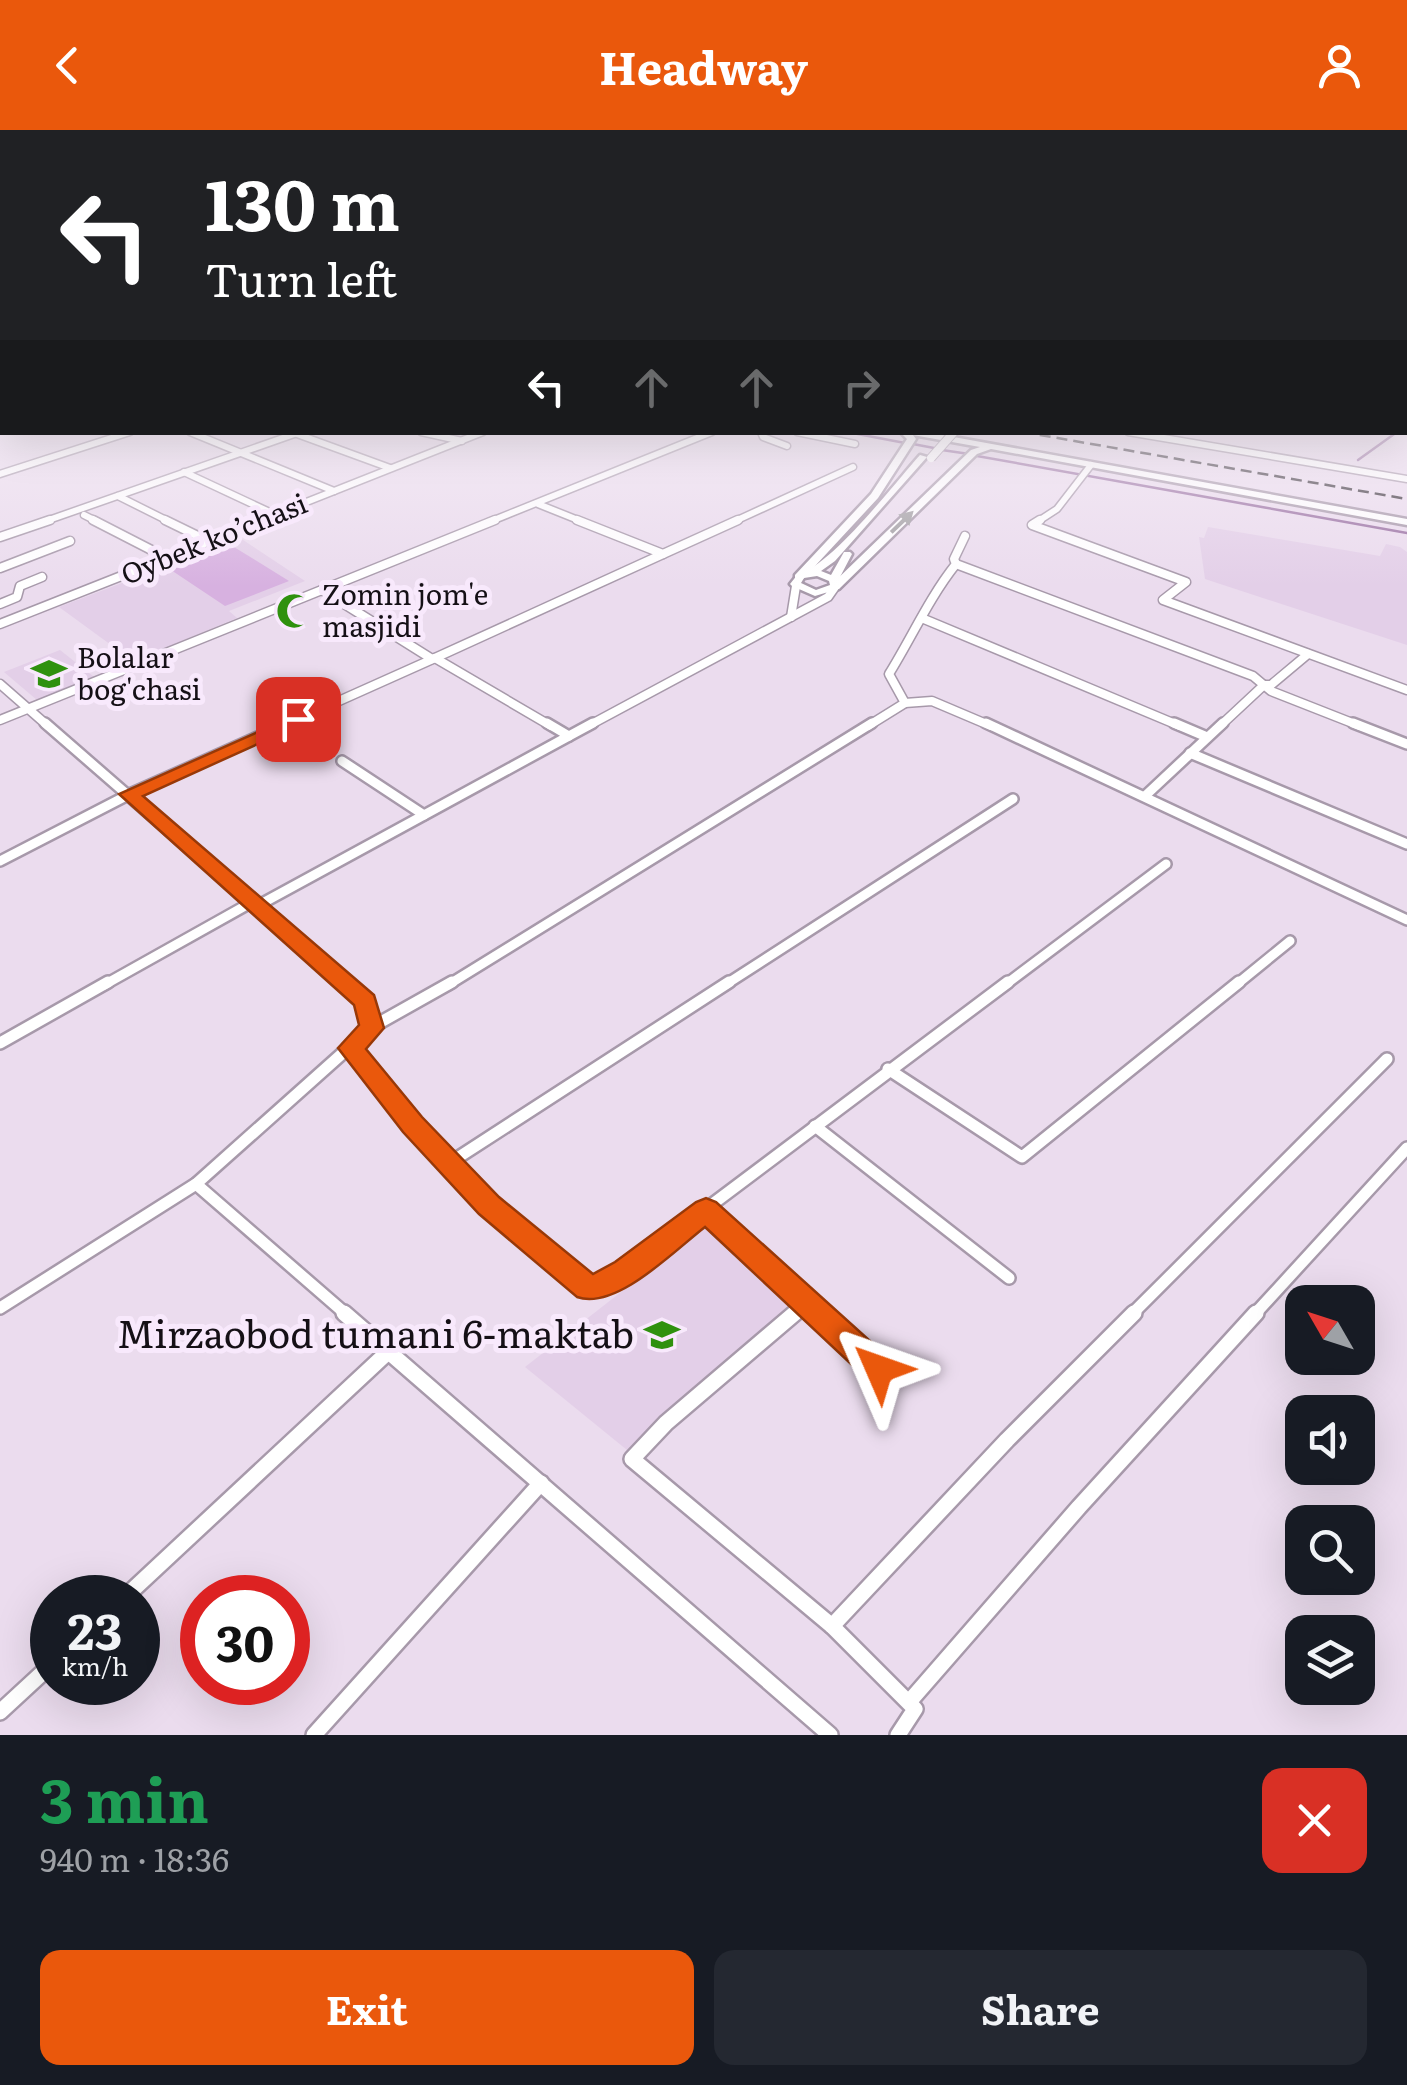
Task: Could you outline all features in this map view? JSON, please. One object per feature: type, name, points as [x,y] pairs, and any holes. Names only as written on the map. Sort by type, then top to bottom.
[{"type":"highway","points":[[955,436],[1407,519]]},
{"type":"highway","points":[[798,581],[875,496],[908,438],[1022,450],[1088,472],[1407,519]]},
{"type":"highway","points":[[834,583],[971,455],[992,447]]},
{"type":"main road","points":[[943,436],[927,458],[841,560],[834,583],[815,593],[798,581],[832,559],[927,458],[950,436]]},
{"type":"main road","points":[[811,573],[834,583]]},
{"type":"street","points":[[0,474],[118,436]]},
{"type":"street","points":[[199,436],[335,491]]},
{"type":"street","points":[[0,537],[290,436]]},
{"type":"street","points":[[306,436],[391,469]]},
{"type":"street","points":[[439,436],[463,441]]},
{"type":"street","name":"Oybek ko’chasi","points":[[0,624],[475,436]]},
{"type":"street","points":[[0,720],[702,436]]},
{"type":"street","points":[[763,436],[787,446]]},
{"type":"street","points":[[815,436],[856,444]]},
{"type":"street","points":[[1172,436],[1407,479]]},
{"type":"street","points":[[0,861],[130,794],[853,467]]},
{"type":"street","points":[[184,472],[276,514]]},
{"type":"street","points":[[1088,472],[1057,508],[1032,525],[1186,582],[1162,600],[1407,690]]},
{"type":"street","points":[[118,496],[208,541]]},
{"type":"street","points":[[537,503],[663,554]]},
{"type":"street","points":[[84,515],[167,558]]},
{"type":"street","points":[[956,564],[954,559],[965,536]]},
{"type":"street","points":[[0,568],[70,541]]},
{"type":"street","points":[[905,703],[889,674],[924,619],[934,592],[956,564]]},
{"type":"street","points":[[956,564],[1254,676],[1264,685],[1407,744]]},
{"type":"street","points":[[0,604],[17,598],[20,586],[42,577]]},
{"type":"street","points":[[791,618],[798,581]]},
{"type":"street","points":[[0,1043],[791,618],[828,596],[834,583]]},
{"type":"street","points":[[322,590],[570,736]]},
{"type":"street","points":[[924,619],[1208,737]]},
{"type":"street","points":[[1145,796],[1264,685],[1272,685],[1308,654]]},
{"type":"street","points":[[0,684],[257,903],[365,1001],[372,1028]]},
{"type":"street","points":[[0,1308],[196,1184],[372,1028],[905,703],[932,701],[950,706],[1407,920]]},
{"type":"street","points":[[1190,753],[1407,844]]},
{"type":"street","points":[[342,761],[424,815]]},
{"type":"street","points":[[448,1164],[1014,799]]},
{"type":"street","points":[[351,1048],[448,1164],[489,1206],[587,1288],[602,1287],[1166,864]]},
{"type":"street","points":[[888,1069],[1022,1156],[1290,941]]},
{"type":"street","points":[[832,1626],[1007,1440],[1387,1059]]},
{"type":"street","points":[[814,1126],[1009,1278]]},
{"type":"street","points":[[908,1702],[1092,1493],[1407,1148]]},
{"type":"street","points":[[196,1184],[830,1735]]},
{"type":"street","points":[[706,1210],[879,1369]]},
{"type":"street","points":[[807,1303],[666,1423],[632,1460],[832,1626],[915,1709],[898,1735]]},
{"type":"street","points":[[149,1575],[389,1352]]},
{"type":"street","points":[[314,1735],[541,1483]]},
{"type":"street","points":[[0,1712],[30,1684]]},
{"type":"shaded area","points":[[1208,527],[1380,556],[1386,544],[1400,547],[1407,552],[1407,645],[1205,579],[1199,537],[1204,538]]},
{"type":"shaded area","points":[[240,538],[305,581],[229,611],[237,618],[133,661],[59,607]]},
{"type":"shaded area","points":[[234,547],[289,581],[225,606],[171,570]]},
{"type":"shaded area","name":"Bolalar bog'chasi","points":[[60,650],[94,677],[37,700],[4,672]]},
{"type":"shaded area","name":"Mirzaobod tumani 6-maktab","points":[[712,1221],[794,1303],[627,1450],[525,1367]]},
{"type":"waterway","points":[[868,436],[905,443]]},
{"type":"waterway","points":[[1358,460],[1392,436]]},
{"type":"waterway","points":[[913,444],[934,448]]},
{"type":"waterway","points":[[942,450],[969,454]]},
{"type":"waterway","points":[[977,456],[1407,533]]},
{"type":"railway","points":[[1045,436],[1407,499]]},
{"type":"place","name":"Zomin jom'e masjidi","points":[[294,611]]},
{"type":"place","name":"Bolalar bog'chasi","points":[[49,674]]},
{"type":"place","name":"Mirzaobod tumani 6-maktab","points":[[662,1335]]},
{"type":"route","points":[[298,719],[130,794],[365,1001],[372,1028],[351,1048],[412,1124],[489,1206],[587,1288],[602,1287],[626,1272],[706,1210],[879,1369]]}]
